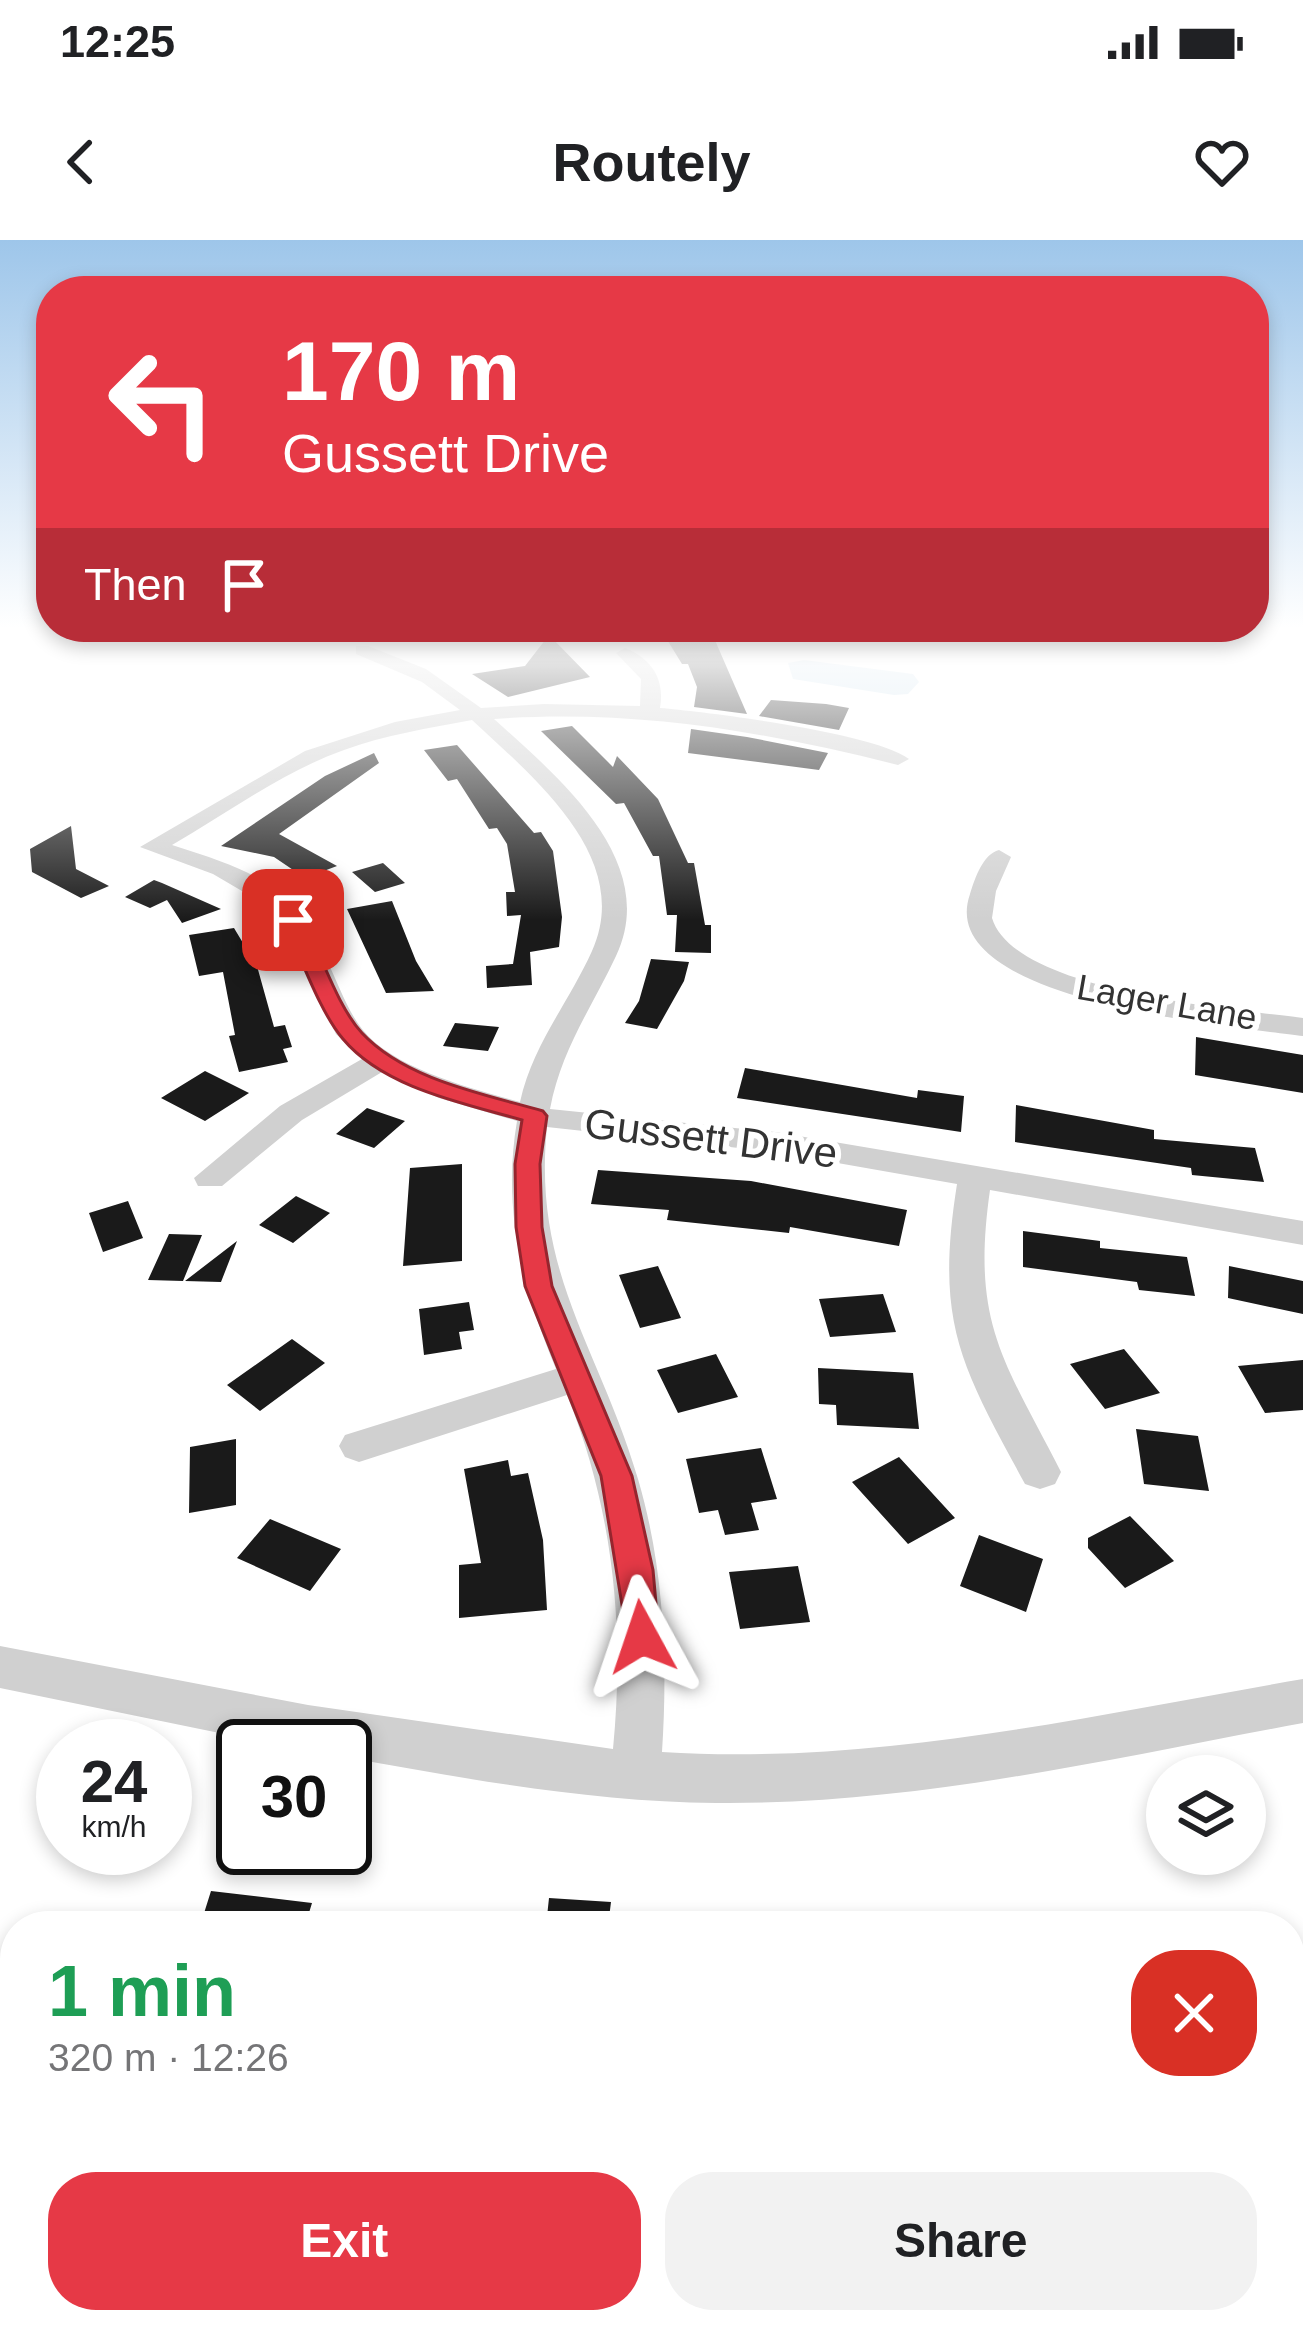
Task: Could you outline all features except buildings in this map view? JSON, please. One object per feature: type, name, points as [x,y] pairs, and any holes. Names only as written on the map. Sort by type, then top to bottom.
[{"type":"street","name":"Gussett Drive","points":[[422,725],[326,750],[152,847],[222,868],[278,902],[293,920],[350,1034],[381,1060],[450,1092],[535,1116],[775,1142],[1303,1233]]},
{"type":"street","points":[[486,725],[600,844],[616,898],[605,960],[561,1026],[539,1086],[527,1164],[529,1227],[539,1286],[616,1476],[636,1570],[643,1682],[635,1774]]},
{"type":"street","points":[[735,725],[787,731],[898,759]]},
{"type":"street","name":"Lager Lane","points":[[1000,857],[978,905],[981,926],[992,945],[1030,971],[1083,992],[1303,1027]]},
{"type":"street","points":[[209,1178],[291,1113],[381,1060]]},
{"type":"street","points":[[975,1177],[965,1267],[971,1331],[997,1396],[1040,1472]]},
{"type":"street","points":[[359,1446],[576,1377]]},
{"type":"street","points":[[0,1667],[210,1712],[366,1738],[635,1774],[762,1778],[944,1763],[1303,1701]]},
{"type":"route","points":[[293,920],[350,1034],[381,1060],[450,1092],[535,1116],[527,1164],[529,1227],[539,1286],[616,1476],[636,1570],[642,1637]]}]
